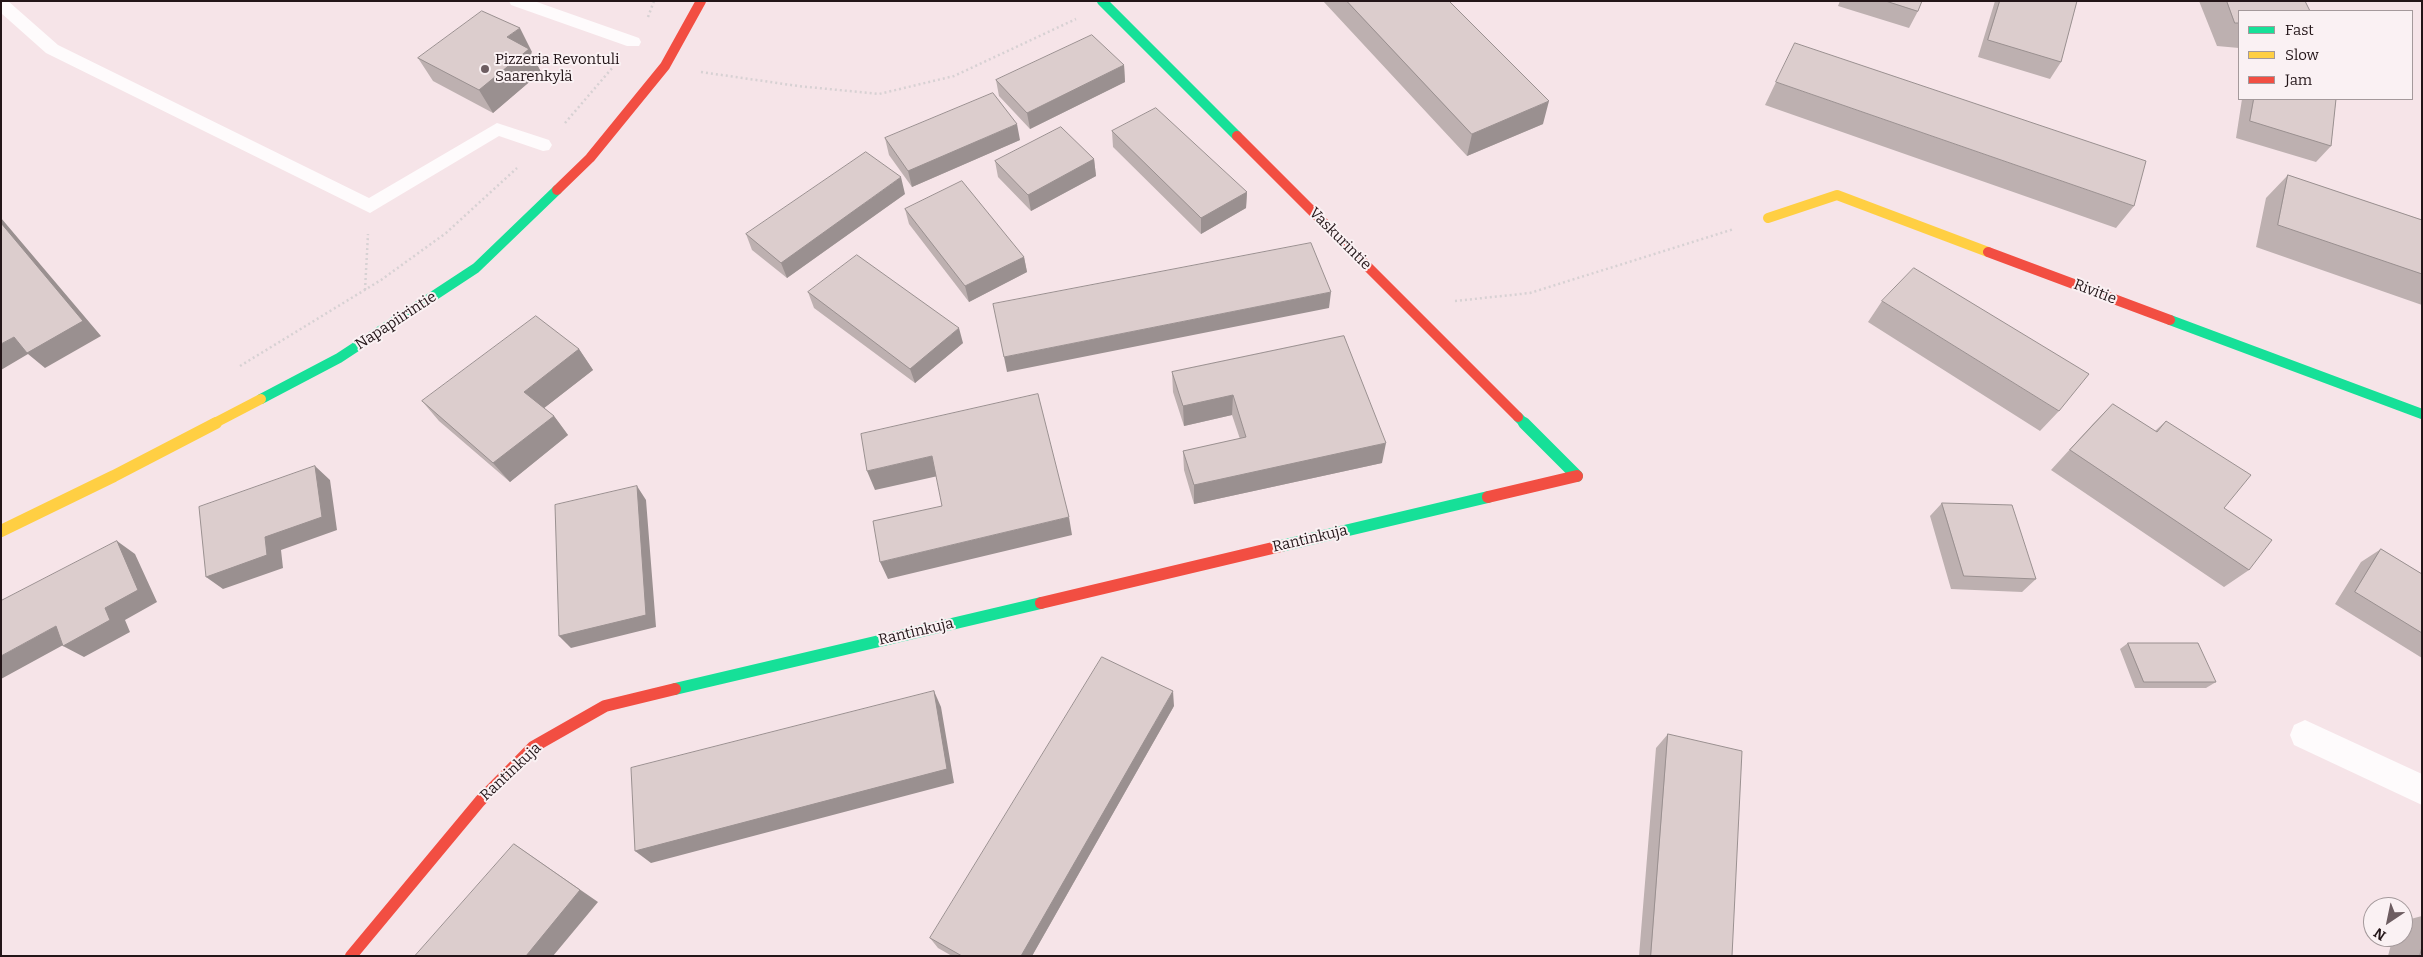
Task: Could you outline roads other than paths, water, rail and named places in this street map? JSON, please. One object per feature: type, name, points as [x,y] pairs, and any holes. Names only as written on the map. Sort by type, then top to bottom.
[{"type":"street","name":"Napapiirintie","points":[[1,531],[114,476],[339,358],[476,268],[590,158],[665,66],[701,1]]},
{"type":"street","name":"Vaskurintie","points":[[1104,3],[1577,476]]},
{"type":"street","name":"Rivitie","points":[[1768,218],[1837,195],[2422,414]]},
{"type":"street","name":"Rantinkuja","points":[[351,956],[480,801],[533,747],[605,706],[1577,476]]},
{"type":"street","points":[[2305,735],[2422,790]]},
{"type":"lane","points":[[516,1],[633,42]]},
{"type":"lane","points":[[1,4],[52,49],[370,206],[497,129],[543,145]]},
{"type":"place","name":"Pizzeria Revontuli Saarenkylä","points":[[485,69]]}]
